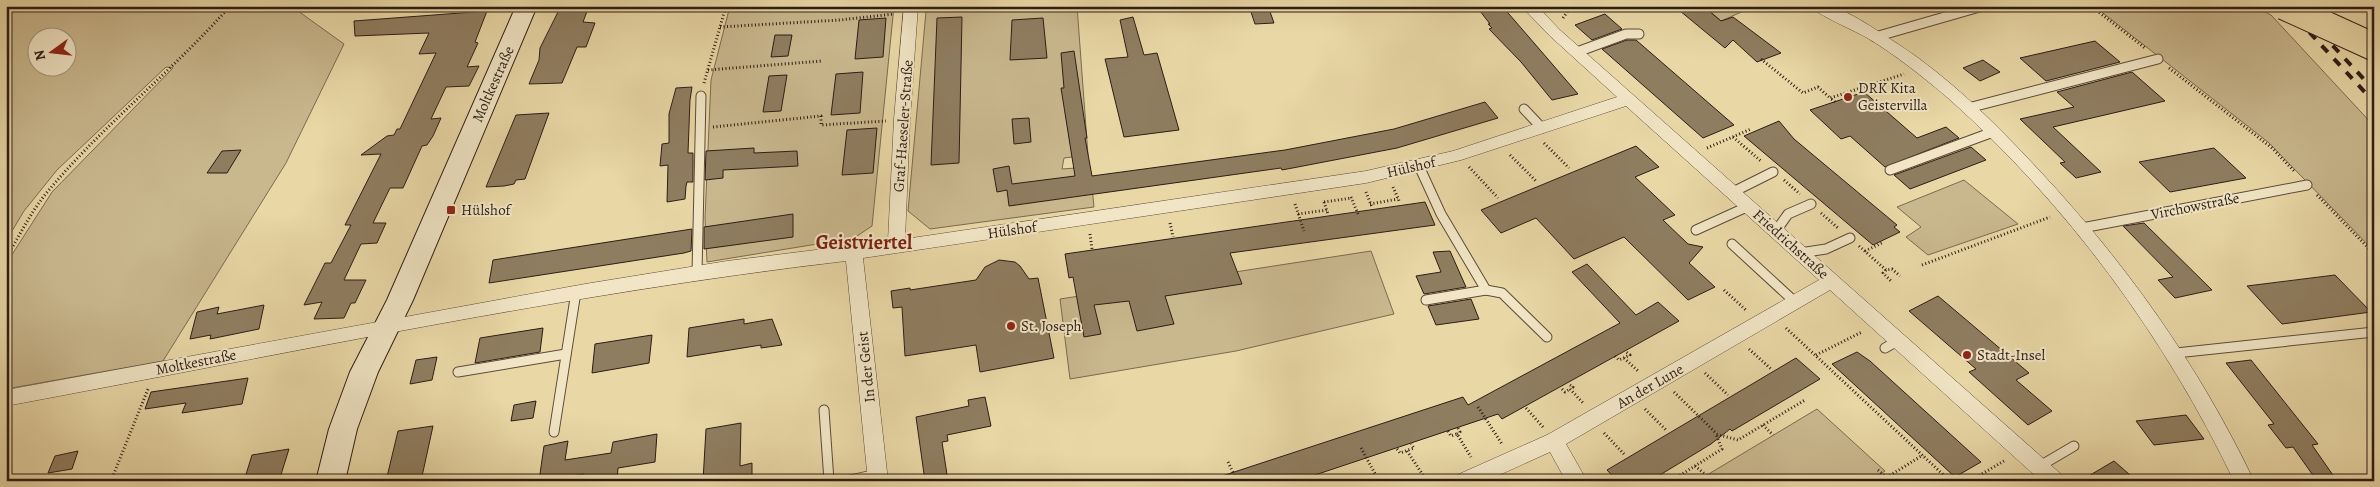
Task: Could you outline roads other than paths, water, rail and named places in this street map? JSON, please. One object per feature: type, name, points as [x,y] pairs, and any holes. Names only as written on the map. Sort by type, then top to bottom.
[{"type":"main road","points":[[2284,6],[2374,47]]},
{"type":"street","name":"Moltkestraße","points":[[330,481],[352,405],[364,372],[386,327],[527,6]]},
{"type":"street","name":"Friedrichstraße","points":[[1528,6],[1832,281],[1892,344],[2056,481]]},
{"type":"street","points":[[1817,6],[1875,37],[1922,68],[1993,132],[2067,211],[2129,286],[2176,354],[2221,431],[2244,481]]},
{"type":"street","name":"Graf-Haeseler-Straße","points":[[896,247],[902,119],[911,9]]},
{"type":"street","name":"Hülshof","points":[[386,327],[576,292],[697,273],[854,253],[1366,178],[1542,135],[1629,98]]},
{"type":"street","name":"In der Geist","points":[[854,253],[878,478]]},
{"type":"street","name":"An der Lune","points":[[1464,481],[1760,323],[1832,281]]},
{"type":"street","name":"Moltkestraße","points":[[6,398],[386,327]]},
{"type":"street","points":[[1550,436],[1577,481]]},
{"type":"lane","points":[[1875,37],[1983,6]]},
{"type":"lane","points":[[1577,52],[1626,34],[1639,34]]},
{"type":"lane","points":[[1968,108],[2158,59]]},
{"type":"lane","points":[[697,273],[700,96]]},
{"type":"lane","points":[[1524,109],[1542,135]]},
{"type":"lane","points":[[1890,170],[1993,132]]},
{"type":"lane","points":[[1419,166],[1441,214],[1486,290]]},
{"type":"lane","points":[[1733,192],[1773,172]]},
{"type":"lane","name":"Virchowstraße","points":[[2082,228],[2307,184]]},
{"type":"lane","points":[[1776,231],[1788,214],[1811,204]]},
{"type":"lane","points":[[1696,230],[1749,206]]},
{"type":"lane","points":[[1800,253],[1826,250],[1850,238]]},
{"type":"lane","points":[[1732,244],[1795,302]]},
{"type":"lane","points":[[1426,300],[1486,290],[1502,293],[1547,337]]},
{"type":"lane","points":[[554,432],[576,292]]},
{"type":"lane","points":[[2176,354],[2374,332]]},
{"type":"lane","points":[[458,372],[566,354]]},
{"type":"lane","points":[[824,410],[829,481]]},
{"type":"lane","points":[[2040,466],[2074,446]]},
{"type":"lane","points":[[846,481],[878,478]]},
{"type":"railway","points":[[2285,6],[2374,102]]},
{"type":"railway","points":[[2296,6],[2374,90]]},
{"type":"place","name":"DRK Kita Geistervilla","points":[[1848,97]]},
{"type":"place","name":"Hülshof","points":[[451,210]]},
{"type":"place","name":"St. Joseph","points":[[1011,326]]},
{"type":"place","name":"Stadt-Insel","points":[[1967,355]]},
{"type":"district","name":"Geistviertel","points":[[864,242]]}]
